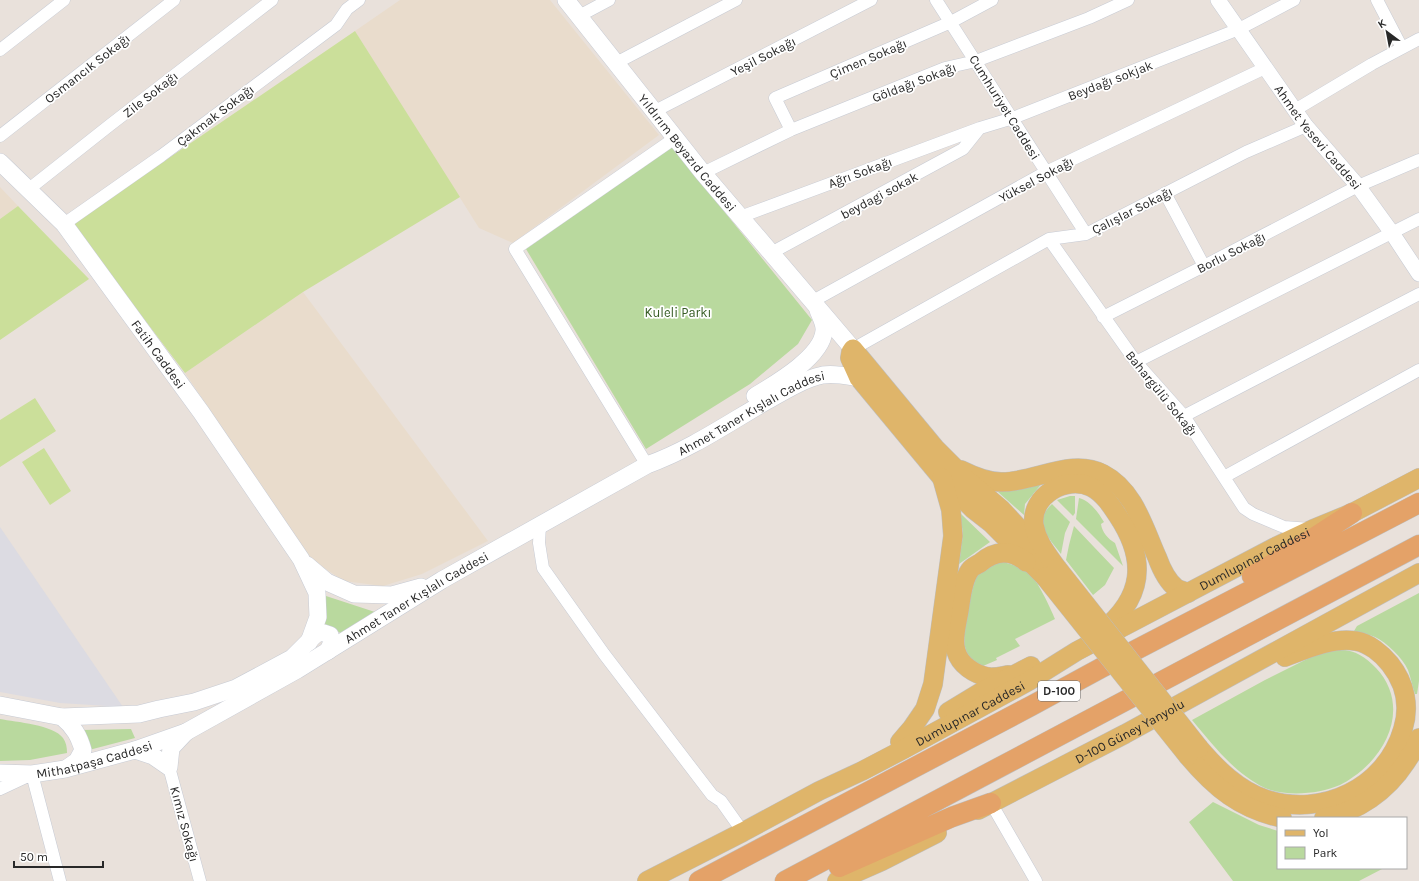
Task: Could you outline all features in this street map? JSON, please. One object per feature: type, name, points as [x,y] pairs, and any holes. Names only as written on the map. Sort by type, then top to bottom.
[{"type":"highway","name":"D-100","points":[[699,881],[1101,668],[1419,503]]},
{"type":"highway","points":[[1101,668],[1136,642],[1286,556],[1352,513]]},
{"type":"highway","points":[[785,881],[1419,545]]},
{"type":"highway","points":[[808,881],[952,817],[991,803]]},
{"type":"main road","name":"Yıldırım Beyazıd Caddesi","points":[[566,0],[703,173],[814,301],[853,349]]},
{"type":"main road","name":"Fatih Caddesi","points":[[0,162],[64,224],[201,412],[301,560]]},
{"type":"main road","name":"Ahmet Taner Kışlalı Caddesi","points":[[647,465],[663,450],[761,392],[805,361],[816,350],[821,341],[824,330],[822,319],[814,301]]},
{"type":"main road","points":[[900,742],[922,716],[930,698],[953,536],[946,471],[934,448],[853,349],[850,358],[859,378],[946,471],[973,509],[1051,572],[1193,752],[1206,776],[1230,797],[1245,806],[1258,812],[1278,817]]},
{"type":"main road","name":"Ahmet Taner Kışlalı Caddesi","points":[[186,732],[297,670],[442,580],[647,465],[678,452],[780,394],[805,381],[821,375],[832,374],[859,378]]},
{"type":"main road","points":[[946,471],[1002,482],[1021,480],[1072,468],[1085,469],[1102,474],[1115,482],[1126,494],[1136,509],[1162,570],[1176,588],[1188,593]]},
{"type":"main road","name":"Dumlupınar Caddesi","points":[[647,881],[744,832],[819,791],[862,771],[981,708],[1029,681],[1077,651],[1277,546],[1352,513],[1419,478]]},
{"type":"main road","points":[[819,791],[981,692],[1014,674],[1042,660],[1056,655],[1077,651],[1108,626],[1123,611],[1134,592],[1137,582],[1135,553],[1124,526],[1109,502],[1091,487],[1083,484],[1071,484],[1056,487],[1046,494],[1039,504],[1034,516],[1034,525],[1038,541],[1051,572]]},
{"type":"main road","points":[[1014,674],[988,677],[969,669],[962,662],[956,651],[955,641],[963,588],[970,570],[988,556],[1000,553],[1019,556],[1051,572]]},
{"type":"main road","points":[[301,560],[327,582],[354,594],[392,595],[442,580]]},
{"type":"main road","points":[[301,560],[317,593],[318,618],[308,642]]},
{"type":"main road","name":"D-100 Güney Yanyolu","points":[[837,881],[916,844],[991,803],[1125,734],[1419,573]]},
{"type":"main road","points":[[0,705],[62,717],[139,714],[194,702],[236,688],[292,658],[319,632],[324,632],[330,636],[332,642],[328,651]]},
{"type":"main road","points":[[1193,752],[1210,761],[1237,785],[1264,799],[1294,805],[1311,805],[1346,796],[1361,787],[1380,771],[1398,745],[1406,718],[1407,706],[1401,682],[1387,659],[1363,643],[1356,641],[1335,641],[1235,674]]},
{"type":"main road","points":[[62,717],[71,724],[79,736],[83,750],[77,761],[65,770]]},
{"type":"main road","points":[[135,750],[153,756],[169,767],[171,748],[186,732]]},
{"type":"main road","name":"Mithatpaşa Caddesi","points":[[0,773],[32,774],[65,770],[135,750],[186,732]]},
{"type":"main road","points":[[1398,745],[1418,741]]},
{"type":"main road","points":[[1328,817],[1346,812],[1359,806],[1374,796],[1401,770],[1418,741]]},
{"type":"street","points":[[0,50],[64,0]]},
{"type":"street","name":"Osmancık Sokağı","points":[[0,136],[174,0]]},
{"type":"street","name":"Zile Sokağı","points":[[29,190],[110,125],[272,0]]},
{"type":"street","name":"Çakmak Sokağı","points":[[64,224],[161,156],[336,25],[344,4],[359,0]]},
{"type":"street","points":[[579,16],[609,0]]},
{"type":"street","points":[[616,63],[736,0]]},
{"type":"street","name":"Yeşil Sokağı","points":[[655,111],[871,0]]},
{"type":"street","name":"Cumhuriyet Caddesi","points":[[936,0],[976,60],[1086,234]]},
{"type":"street","name":"Çimen Sokağı","points":[[791,130],[775,98],[951,22],[992,0]]},
{"type":"street","name":"Göldağı Sokağı","points":[[703,173],[791,130],[945,68],[976,60],[1089,18],[1128,0]]},
{"type":"street","name":"Ahmet Yesevi Caddesi","points":[[1218,0],[1306,126],[1358,186],[1419,274]]},
{"type":"street","name":"Beydağı sokjak","points":[[980,128],[1013,118],[1239,29],[1294,0]]},
{"type":"street","points":[[1377,0],[1402,48]]},
{"type":"street","points":[[1295,110],[1372,64],[1419,40]]},
{"type":"street","name":"Yüksel Sokağı","points":[[814,301],[1046,172],[1265,68]]},
{"type":"street","name":"Çalışlar Sokağı","points":[[853,349],[1049,239],[1086,234],[1246,152],[1306,126]]},
{"type":"street","name":"Ağrı Sokağı","points":[[740,217],[980,128]]},
{"type":"street","name":"beydagi sokak","points":[[771,253],[963,149],[980,128]]},
{"type":"street","points":[[647,465],[515,249],[675,138]]},
{"type":"street","name":"Borlu Sokağı","points":[[1103,317],[1358,186],[1419,160]]},
{"type":"street","points":[[1166,193],[1204,266]]},
{"type":"street","points":[[1136,362],[1419,219]]},
{"type":"street","name":"Bahargülü Sokağı","points":[[1049,239],[1136,362],[1184,416],[1244,508],[1253,514],[1284,527],[1313,529]]},
{"type":"street","points":[[1184,416],[1419,294]]},
{"type":"street","points":[[1224,477],[1419,370]]},
{"type":"street","points":[[540,525],[539,543],[543,568],[604,654],[712,795],[722,801],[744,832]]},
{"type":"street","name":"Kımız Sokağı","points":[[169,767],[200,881]]},
{"type":"street","points":[[0,789],[32,774],[56,880]]},
{"type":"street","points":[[991,803],[1036,881]]},
{"type":"shaded area","points":[[400,0],[550,0],[659,135],[513,243],[479,228],[355,31]]},
{"type":"shaded area","points":[[0,187],[18,206],[0,219]]},
{"type":"shaded area","points":[[303,292],[488,541],[422,574],[383,586],[344,581],[312,560],[185,373]]},
{"type":"shaded area","points":[[0,527],[123,707],[60,703],[0,692]]},
{"type":"green space","points":[[355,31],[460,197],[303,292],[185,373],[72,224]]},
{"type":"green space","name":"Kuleli Parkı","points":[[672,147],[812,320],[798,344],[750,384],[646,449],[526,249]]},
{"type":"green space","points":[[18,206],[89,279],[0,340],[0,219]]},
{"type":"green space","points":[[35,398],[56,431],[0,467],[0,420]]},
{"type":"green space","points":[[44,448],[71,491],[50,505],[22,462]]},
{"type":"green space","points":[[1043,482],[1025,504],[1024,515],[998,492],[1013,490]]},
{"type":"green space","points":[[1075,496],[1075,513],[1073,516],[1057,500]]},
{"type":"green space","points":[[1079,498],[1090,504],[1102,518],[1104,522],[1101,524],[1103,530],[1115,543],[1123,566],[1076,519]]},
{"type":"green space","points":[[1052,504],[1070,522],[1065,533],[1061,554],[1051,542],[1044,529],[1043,517]]},
{"type":"green space","points":[[960,513],[990,542],[959,564],[963,534]]},
{"type":"green space","points":[[1074,526],[1114,568],[1105,585],[1093,595],[1066,560]]},
{"type":"green space","points":[[1004,562],[1023,569],[1031,575],[1043,594],[1055,619],[1015,639],[1020,646],[996,658],[997,660],[983,666],[971,658],[965,647],[964,641],[968,609],[973,586],[979,572],[987,566]]},
{"type":"green space","points":[[1419,593],[1419,681],[1417,694],[1415,694],[1408,670],[1394,651],[1375,637],[1354,631],[1357,626]]},
{"type":"green space","points":[[326,596],[378,613],[342,634],[322,622]]},
{"type":"green space","points":[[1340,650],[1351,651],[1360,655],[1376,668],[1386,682],[1392,697],[1393,712],[1391,727],[1377,755],[1366,767],[1340,785],[1323,791],[1303,793],[1283,793],[1265,788],[1254,782],[1234,767],[1192,720],[1265,680],[1317,654]]},
{"type":"green space","points":[[0,719],[52,730],[65,741],[67,753],[30,760],[0,761]]},
{"type":"green space","points":[[131,729],[135,738],[89,750],[82,730]]},
{"type":"green space","points":[[1213,802],[1259,825],[1277,831],[1277,869],[1382,869],[1359,881],[1233,881],[1189,822]]}]
